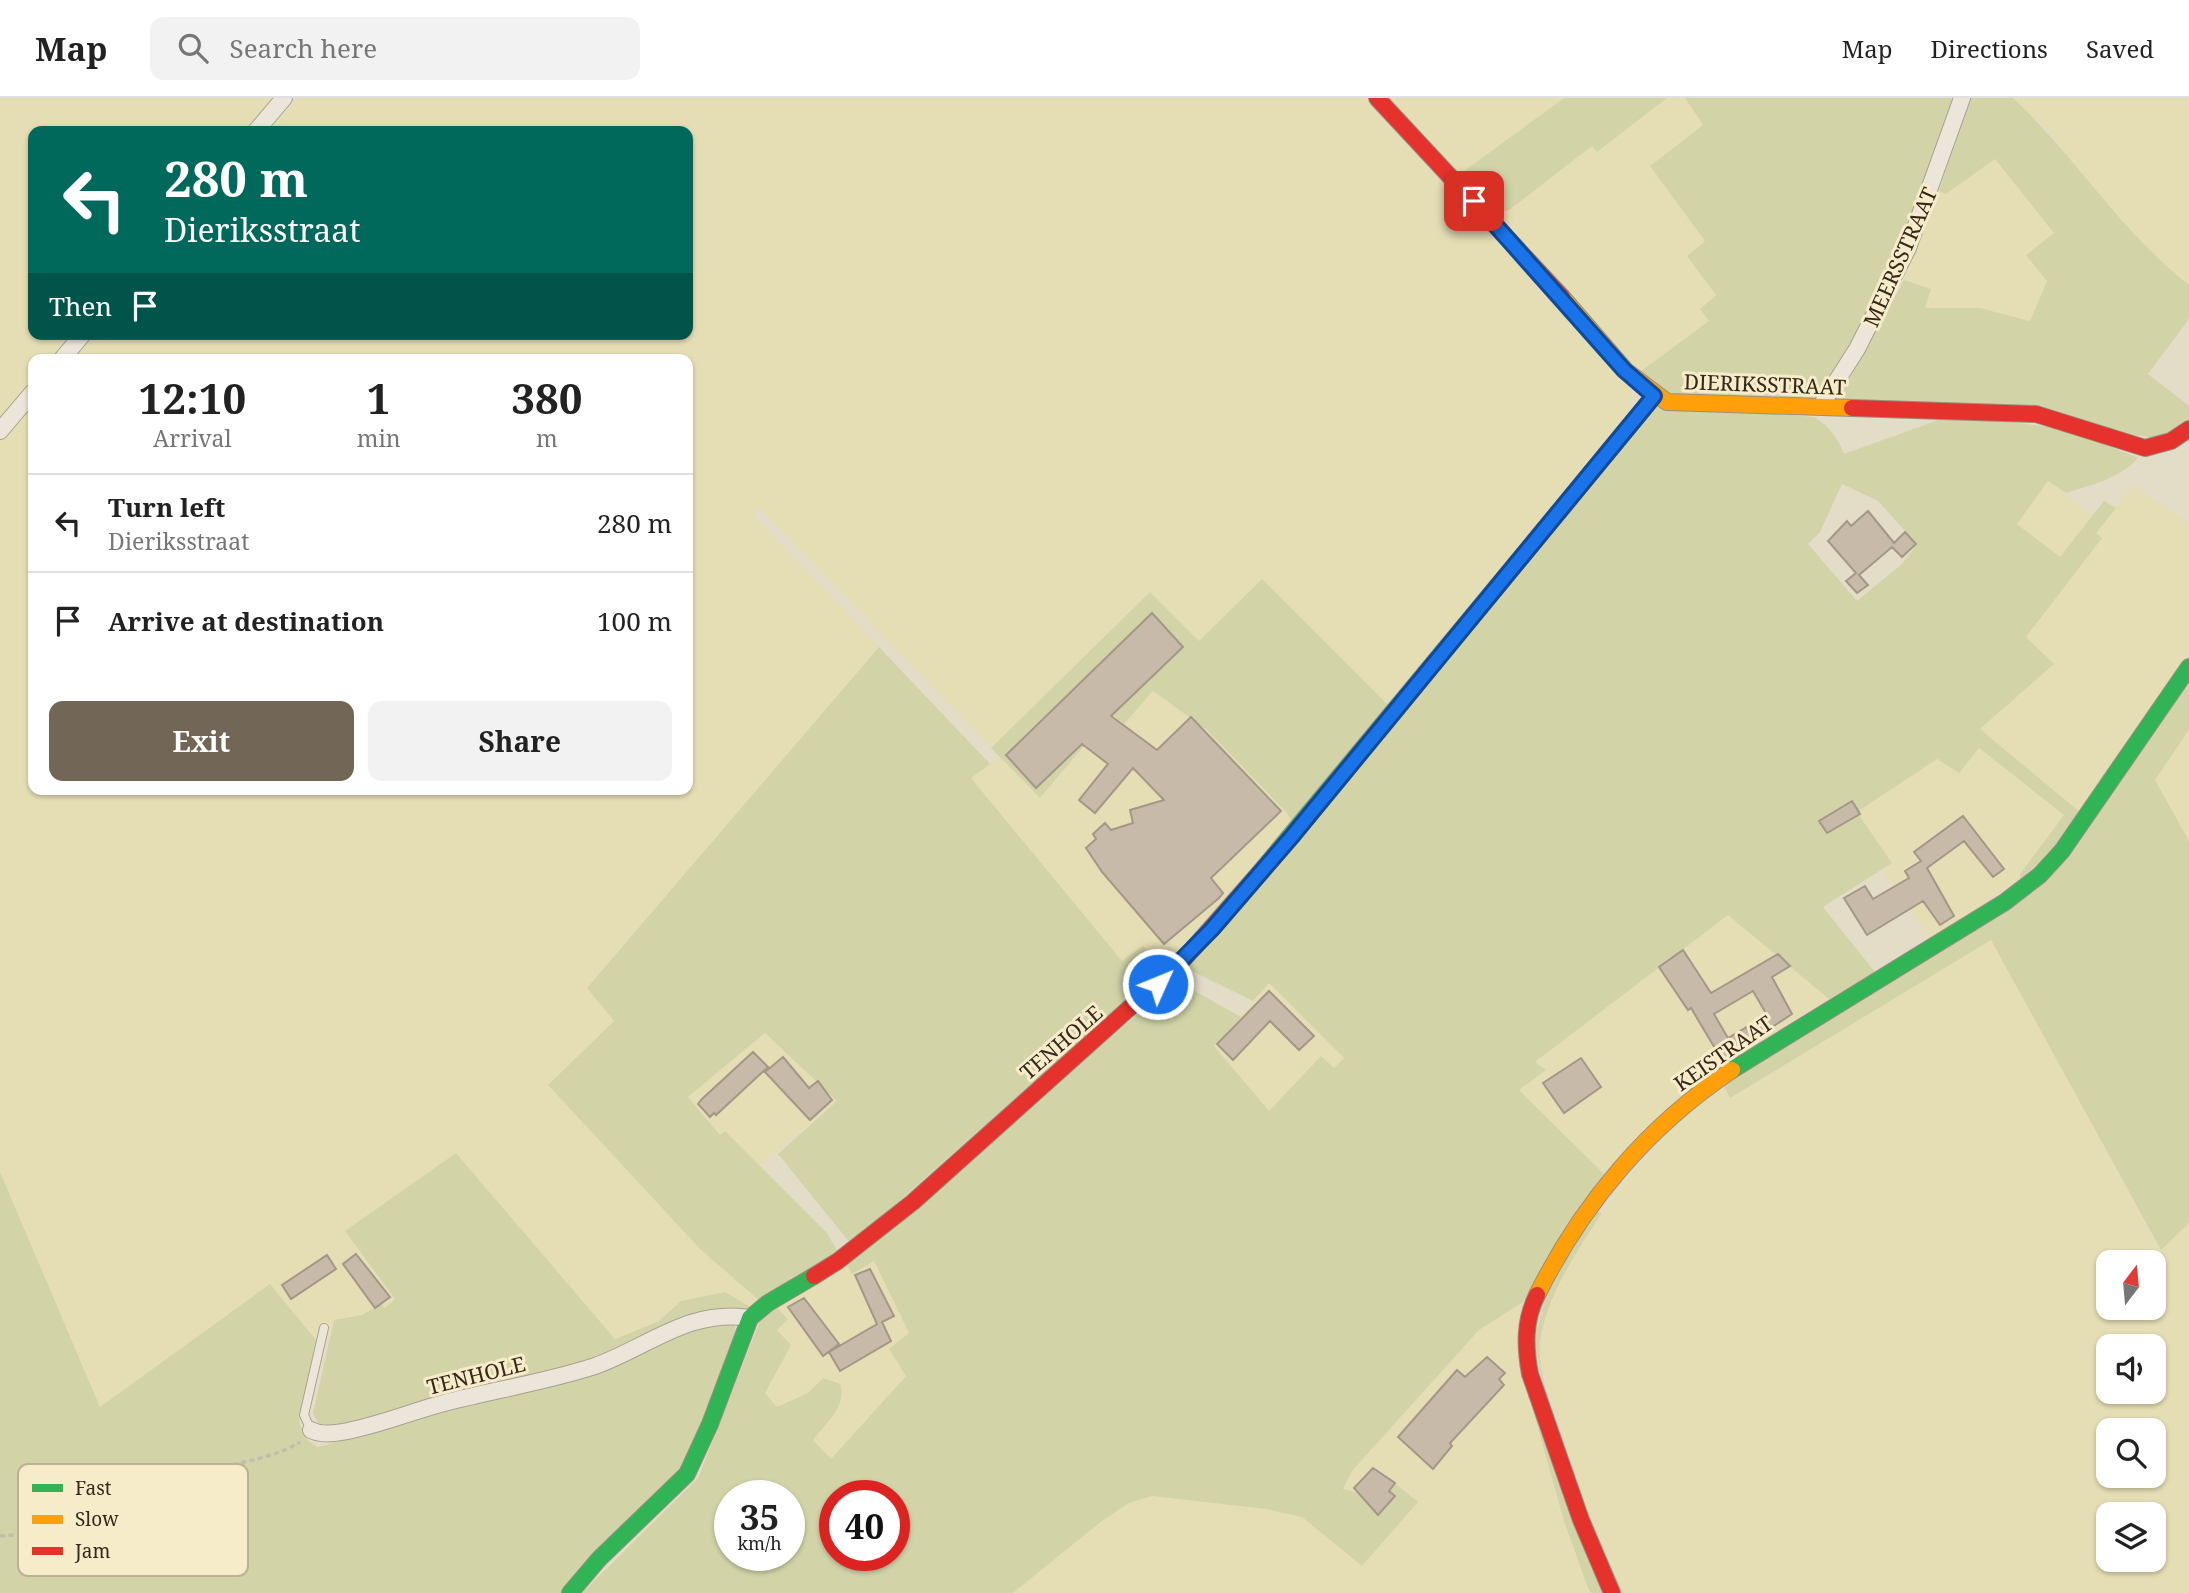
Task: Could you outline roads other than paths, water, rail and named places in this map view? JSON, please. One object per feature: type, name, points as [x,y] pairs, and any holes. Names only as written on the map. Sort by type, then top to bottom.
[{"type":"street","points":[[260,126],[284,98]]},
{"type":"street","name":"DIERIKSSTRAAT","points":[[1377,98],[1585,323],[1624,370],[1654,396],[1667,402],[1687,405],[2036,414],[2145,448],[2171,441],[2189,429]]},
{"type":"street","name":"MEERSSTRAAT","points":[[1820,407],[1857,349],[1904,255],[1962,98]]},
{"type":"street","points":[[66,354],[78,340]]},
{"type":"street","name":"TENHOLE","points":[[311,1430],[328,1434],[341,1433],[441,1404],[566,1375],[599,1364],[700,1319],[721,1315],[750,1318],[838,1261],[913,1202],[1183,960],[1293,835],[1654,396]]},
{"type":"street","points":[[0,431],[28,398]]},
{"type":"street","name":"KEISTRAAT","points":[[1612,1593],[1581,1520],[1530,1374],[1525,1348],[1531,1309],[1564,1246],[1632,1153],[1713,1082],[2005,902],[2040,875],[2062,851],[2189,667]]},
{"type":"street","points":[[570,1593],[620,1538],[687,1474],[710,1424],[750,1318]]},
{"type":"lane","points":[[311,1430],[304,1415],[324,1328]]}]
